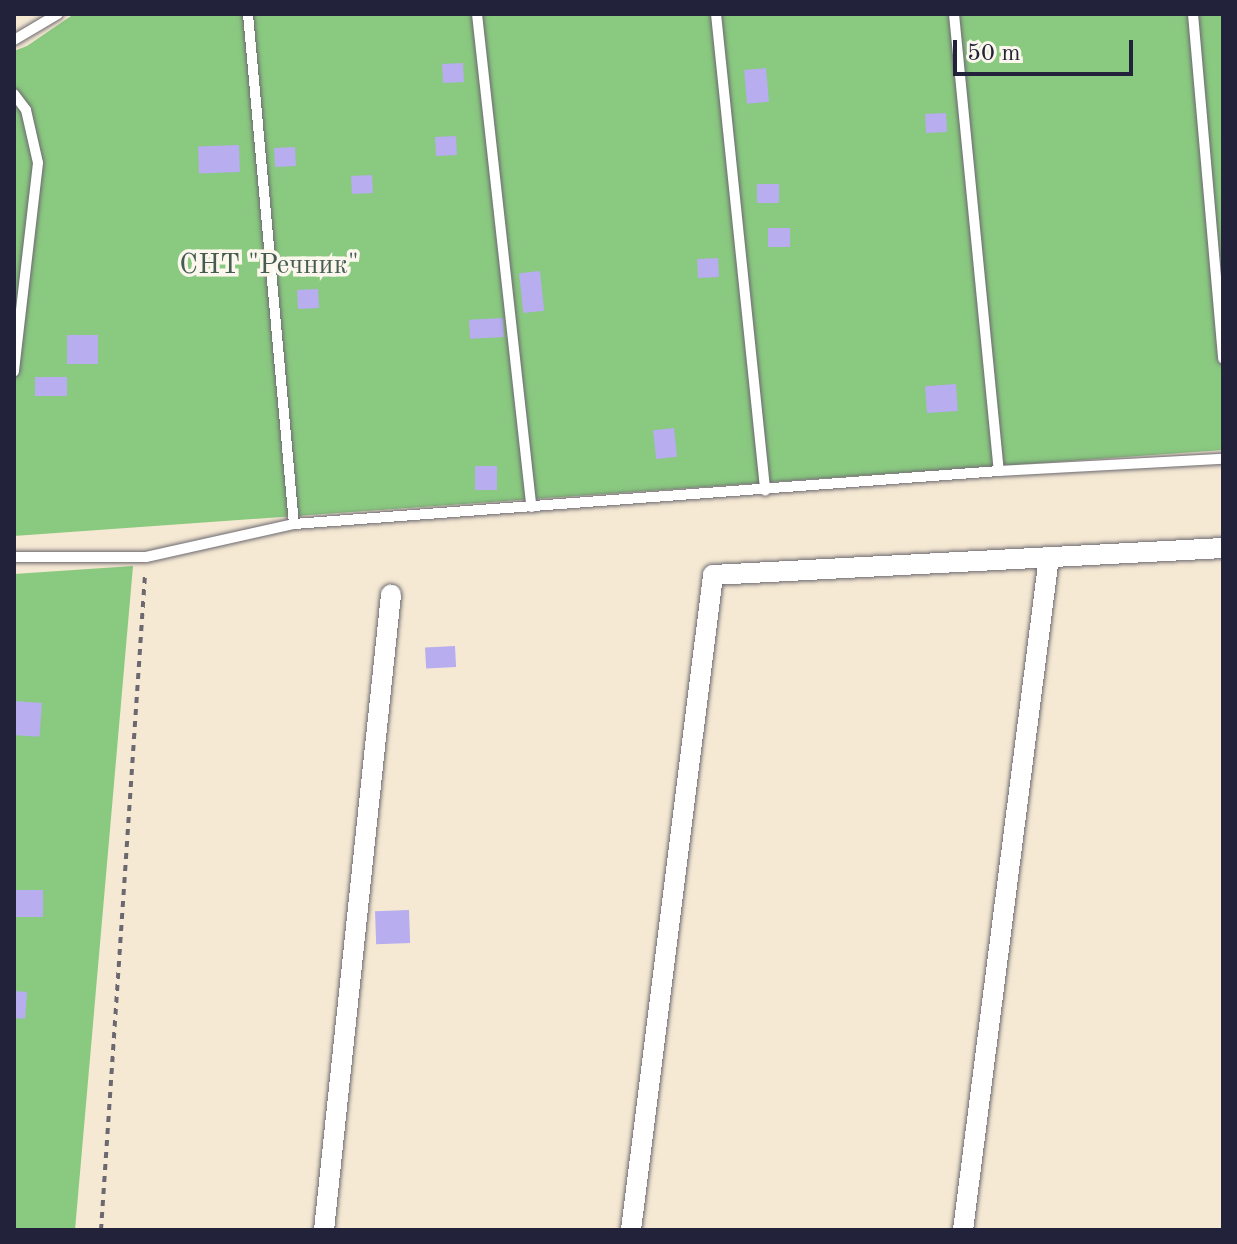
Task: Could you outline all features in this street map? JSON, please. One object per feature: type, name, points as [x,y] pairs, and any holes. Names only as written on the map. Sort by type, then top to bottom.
[{"type":"street","points":[[631,1230],[713,575],[1223,548]]},
{"type":"street","points":[[963,1230],[1049,557]]},
{"type":"street","points":[[324,1230],[391,595]]},
{"type":"lane","points":[[14,40],[58,14]]},
{"type":"lane","points":[[248,14],[294,524]]},
{"type":"lane","points":[[477,14],[531,507]]},
{"type":"lane","points":[[716,14],[765,490]]},
{"type":"lane","points":[[954,14],[999,471]]},
{"type":"lane","points":[[1193,14],[1223,359]]},
{"type":"lane","points":[[14,94],[26,110],[38,163],[14,372]]},
{"type":"lane","points":[[14,557],[146,557],[294,524],[999,471],[1223,459]]},
{"type":"path","points":[[101,1230],[146,557]]},
{"type":"green space","name":"СНТ \"Речник\"","points":[[74,14],[1223,14],[1223,450],[14,536],[14,51],[27,46]]},
{"type":"green space","points":[[133,566],[75,1230],[14,1230],[14,574]]},
{"type":"building","points":[[463,63],[464,82],[443,83],[442,64]]},
{"type":"building","points":[[766,68],[769,102],[747,104],[744,70]]},
{"type":"building","points":[[946,113],[947,132],[926,133],[925,114]]},
{"type":"building","points":[[456,136],[457,155],[436,156],[435,137]]},
{"type":"building","points":[[239,145],[240,172],[199,173],[198,146]]},
{"type":"building","points":[[295,147],[296,166],[275,167],[274,148]]},
{"type":"building","points":[[372,175],[373,193],[352,194],[351,176]]},
{"type":"building","points":[[757,184],[779,184],[779,203],[757,203]]},
{"type":"building","points":[[768,228],[790,228],[790,247],[768,247]]},
{"type":"building","points":[[718,258],[719,277],[698,278],[697,259]]},
{"type":"building","points":[[540,271],[544,311],[523,313],[519,273]]},
{"type":"building","points":[[318,289],[319,308],[298,309],[297,290]]},
{"type":"building","points":[[503,318],[504,337],[470,339],[469,320]]},
{"type":"building","points":[[67,335],[98,335],[98,364],[67,364]]},
{"type":"building","points":[[35,377],[67,377],[67,396],[35,396]]},
{"type":"building","points":[[956,384],[958,411],[927,413],[925,386]]},
{"type":"building","points":[[674,428],[677,457],[656,459],[653,430]]},
{"type":"building","points":[[475,466],[497,466],[497,490],[475,490]]},
{"type":"building","points":[[455,646],[456,667],[426,669],[425,648]]},
{"type":"building","points":[[14,701],[42,703],[40,737],[14,735]]},
{"type":"building","points":[[14,890],[43,890],[43,917],[14,917]]},
{"type":"building","points":[[409,910],[410,943],[376,944],[375,911]]},
{"type":"building","points":[[14,991],[27,992],[25,1019],[14,1018]]}]
